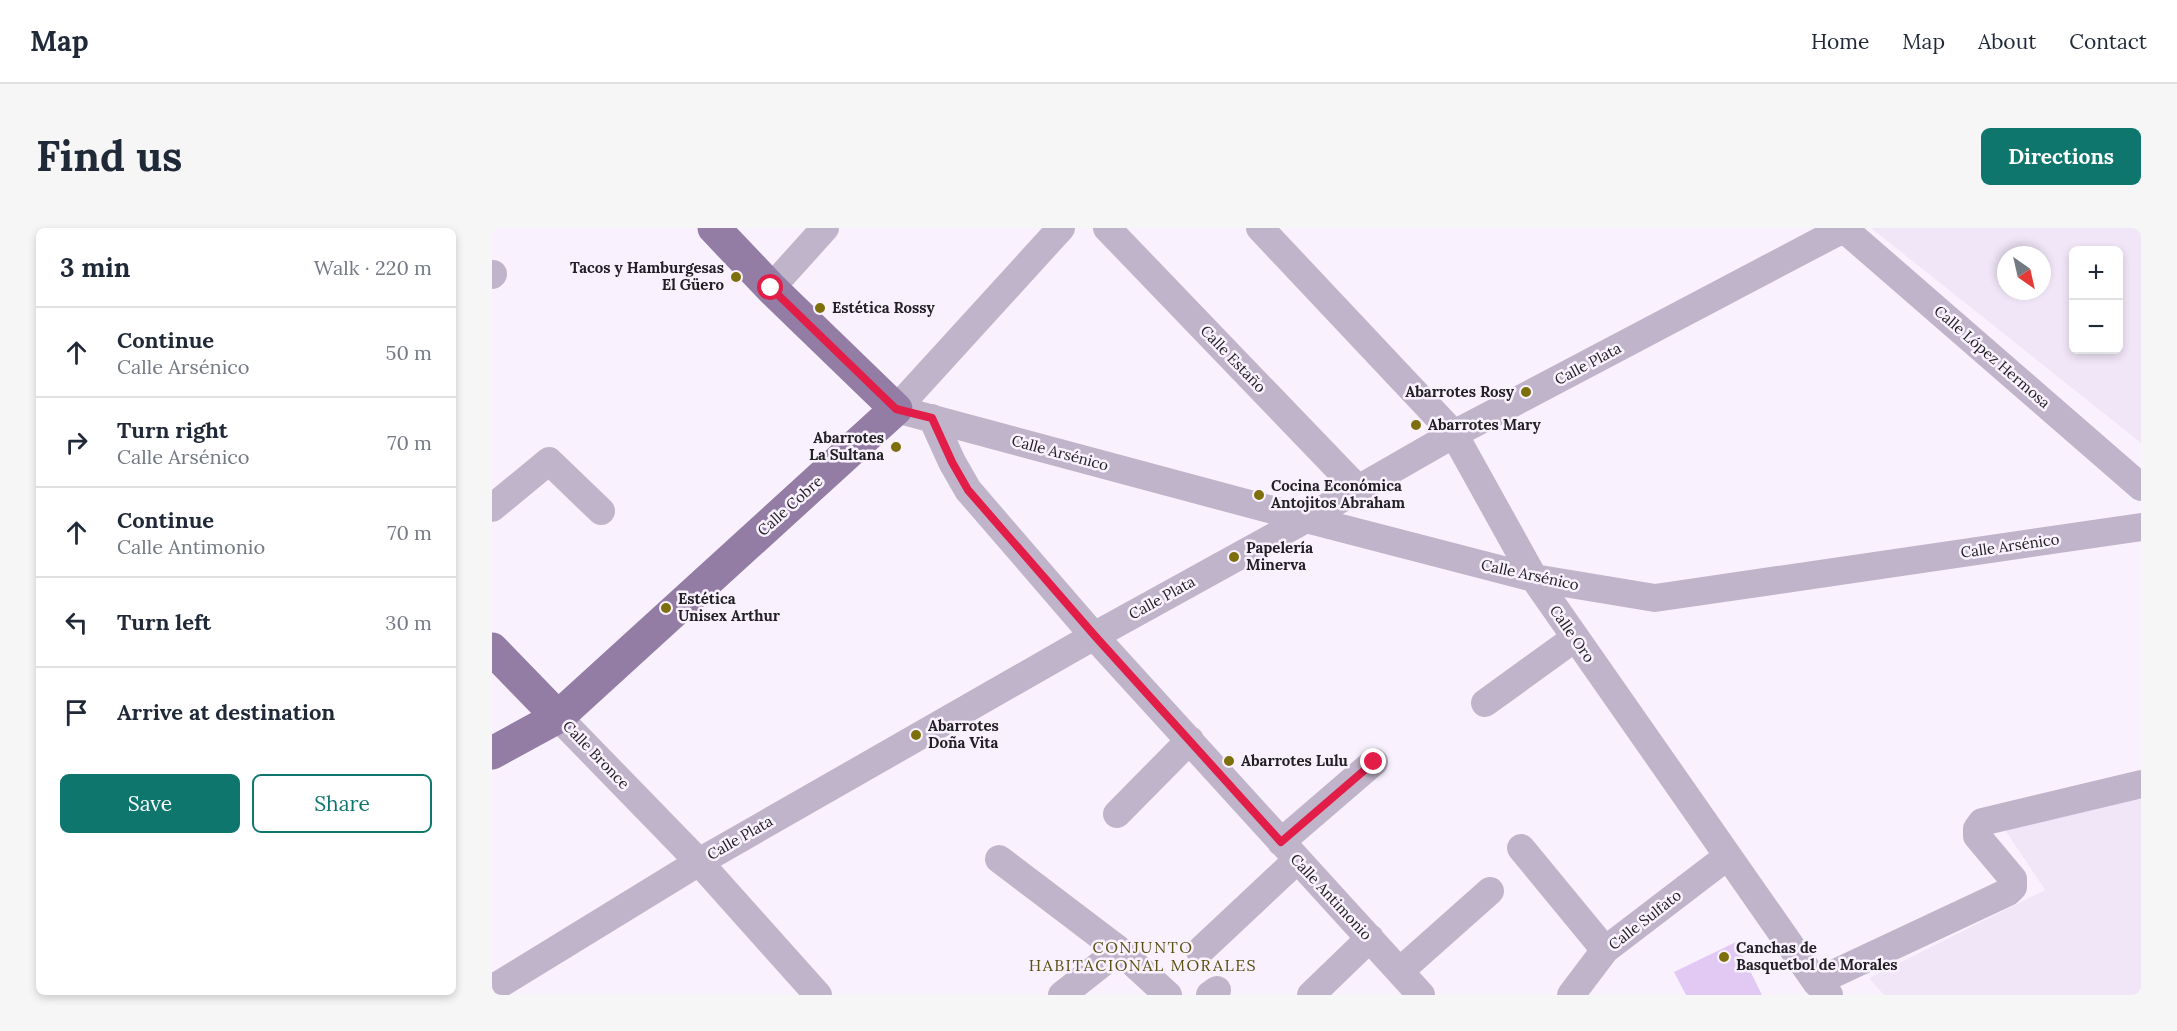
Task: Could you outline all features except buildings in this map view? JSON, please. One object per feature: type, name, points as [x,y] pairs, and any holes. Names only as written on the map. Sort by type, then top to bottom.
[{"type":"main road","points":[[714,228],[771,288],[896,409]]},
{"type":"main road","name":"Calle Cobre","points":[[492,753],[558,717],[896,409]]},
{"type":"main road","name":"Calle Bronce","points":[[492,650],[558,717]]},
{"type":"street","points":[[771,288],[825,228]]},
{"type":"street","name":"Calle Cobre","points":[[896,409],[1061,228]]},
{"type":"street","name":"Calle Estaño","points":[[1107,228],[1358,489]]},
{"type":"street","name":"Calle Oro","points":[[1260,228],[1454,434],[1534,578],[1823,989]]},
{"type":"street","name":"Calle Plata","points":[[492,989],[699,862],[1095,636],[1454,434],[1844,228]]},
{"type":"street","name":"Calle López Hermosa","points":[[1844,228],[2141,487]]},
{"type":"street","name":"Calle Arsénico","points":[[896,409],[1534,578],[1655,598],[2141,527]]},
{"type":"street","points":[[932,418],[968,490],[1095,636]]},
{"type":"street","points":[[492,508],[549,461],[601,511]]},
{"type":"street","name":"Calle Antimonio","points":[[1095,636],[1421,995]]},
{"type":"street","points":[[1485,703],[1575,638]]},
{"type":"street","name":"Calle Bronce","points":[[558,717],[699,862],[818,995]]},
{"type":"street","points":[[1117,814],[1190,740]]},
{"type":"street","points":[[1200,951],[1289,851],[1374,762]]},
{"type":"street","points":[[1823,989],[2008,892],[2013,887],[2013,879],[1977,836],[1977,829],[1982,822],[2141,784]]},
{"type":"street","points":[[1521,848],[1605,950]]},
{"type":"street","name":"Calle Sulfato","points":[[1571,995],[1605,950],[1728,855]]},
{"type":"street","points":[[999,859],[1119,950],[1168,995]]},
{"type":"street","points":[[1400,971],[1490,891]]},
{"type":"street","points":[[1311,995],[1370,938]]},
{"type":"street","points":[[1062,995],[1119,950]]},
{"type":"shaded area","points":[[1871,228],[2141,228],[2141,443]]},
{"type":"shaded area","points":[[2141,796],[2141,995],[1884,995],[1869,978],[2045,890],[2003,827]]},
{"type":"shaded area","name":"Canchas de Basquetbol de Morales","points":[[1736,942],[1762,995],[1686,995],[1674,972]]},
{"type":"place","name":"Tacos y Hamburgesas El Güero","points":[[736,277]]},
{"type":"place","name":"Estética Rossy","points":[[820,308]]},
{"type":"place","name":"Abarrotes Rosy","points":[[1526,392]]},
{"type":"place","name":"Abarrotes Mary","points":[[1416,425]]},
{"type":"place","name":"Abarrotes La Sultana","points":[[896,447]]},
{"type":"place","name":"Cocina Económica Antojitos Abraham","points":[[1259,495]]},
{"type":"place","name":"Papelería Minerva","points":[[1234,557]]},
{"type":"place","name":"Estética Unisex Arthur","points":[[666,608]]},
{"type":"place","name":"Abarrotes Doña Vita","points":[[916,735]]},
{"type":"place","name":"Abarrotes Lulu","points":[[1229,761]]},
{"type":"place","name":"Canchas de Basquetbol de Morales","points":[[1724,957]]},
{"type":"district","name":"CONJUNTO HABITACIONAL MORALES","points":[[1143,956]]},
{"type":"route","points":[[771,288],[896,409],[932,418],[968,490],[1095,636],[1281,842],[1374,762]]}]
